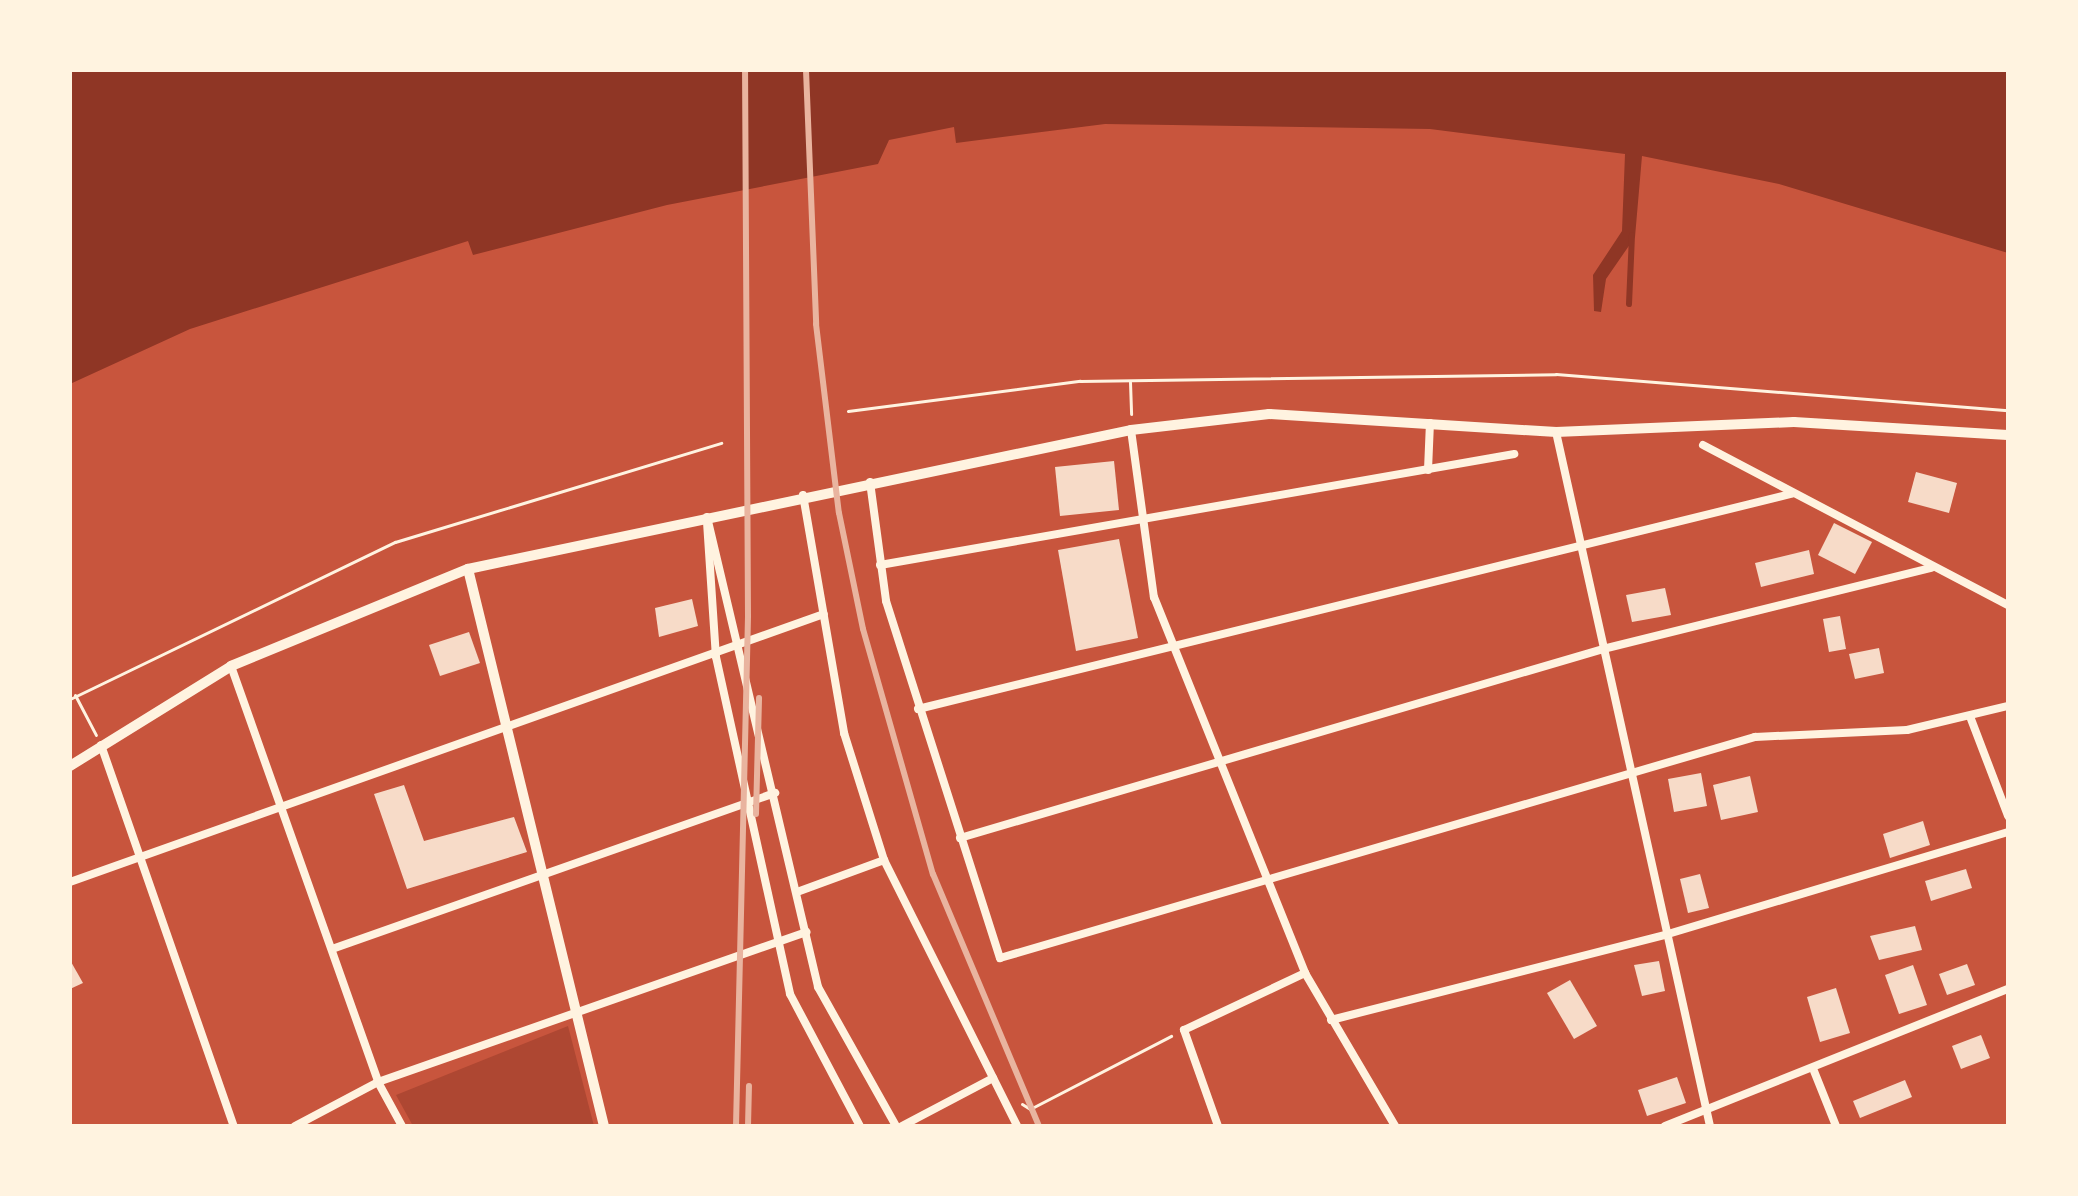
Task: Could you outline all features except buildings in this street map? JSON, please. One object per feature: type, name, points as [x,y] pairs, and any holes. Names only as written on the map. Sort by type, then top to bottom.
[{"type":"street","points":[[70,766],[231,666],[468,569],[803,495],[1131,430],[1269,414],[1556,432],[1794,422],[2008,435]]},
{"type":"street","points":[[1428,470],[1430,423]]},
{"type":"street","points":[[1131,430],[1139,516],[1154,597],[1177,644],[1267,883],[1305,973],[1395,1126]]},
{"type":"street","points":[[1556,432],[1578,544],[1633,775],[1710,1126]]},
{"type":"street","points":[[1703,445],[1931,568],[2008,605]]},
{"type":"street","points":[[880,565],[1139,516],[1514,454]]},
{"type":"street","points":[[870,482],[880,565],[918,709],[1000,958],[1267,883],[1755,737],[1907,730],[1971,719],[2008,706]]},
{"type":"street","points":[[918,709],[1791,494]]},
{"type":"street","points":[[803,495],[844,733],[884,860],[1017,1126]]},
{"type":"street","points":[[707,517],[736,651],[775,793],[818,987],[896,1126]]},
{"type":"street","points":[[707,517],[716,657],[790,994],[860,1126]]},
{"type":"street","points":[[960,838],[1603,649],[1931,568]]},
{"type":"street","points":[[468,569],[505,731],[604,1126]]},
{"type":"street","points":[[70,882],[736,651],[824,614]]},
{"type":"street","points":[[231,666],[378,1082],[402,1126]]},
{"type":"street","points":[[1971,719],[2008,816]]},
{"type":"street","points":[[101,745],[234,1126]]},
{"type":"street","points":[[332,949],[749,805],[775,793]]},
{"type":"street","points":[[1331,1020],[1668,934],[2008,832]]},
{"type":"street","points":[[797,892],[884,860]]},
{"type":"street","points":[[295,1126],[378,1082],[806,932]]},
{"type":"street","points":[[1218,1126],[1184,1030],[1305,973]]},
{"type":"street","points":[[1665,1126],[1814,1071],[2008,989]]},
{"type":"street","points":[[1814,1071],[1836,1126]]},
{"type":"street","points":[[902,1126],[993,1078]]},
{"type":"path","points":[[848,411],[946,394],[1130,380],[1556,374],[2008,410]]},
{"type":"path","points":[[1130,380],[1131,430]]},
{"type":"path","points":[[70,699],[395,542],[721,443]]},
{"type":"path","points":[[75,695],[101,745]]},
{"type":"path","points":[[1009,1098],[1030,1109],[1184,1030]]},
{"type":"shaded area","points":[[70,70],[2008,70],[2008,253],[1779,184],[1642,156],[1635,237],[1606,279],[1601,312],[1594,311],[1593,275],[1622,231],[1625,154],[1430,129],[1105,124],[956,143],[954,127],[889,140],[878,164],[667,205],[473,255],[468,241],[190,329],[70,384]]},
{"type":"shaded area","points":[[568,1026],[594,1126],[413,1126],[396,1095]]},
{"type":"waterway","points":[[1629,304],[1632,235]]},
{"type":"railway","points":[[736,1126],[748,616],[745,70]]},
{"type":"railway","points":[[806,70],[816,324],[839,513],[863,629],[933,874],[1039,1126]]},
{"type":"railway","points":[[756,814],[759,698]]},
{"type":"railway","points":[[748,1126],[749,1086]]}]
